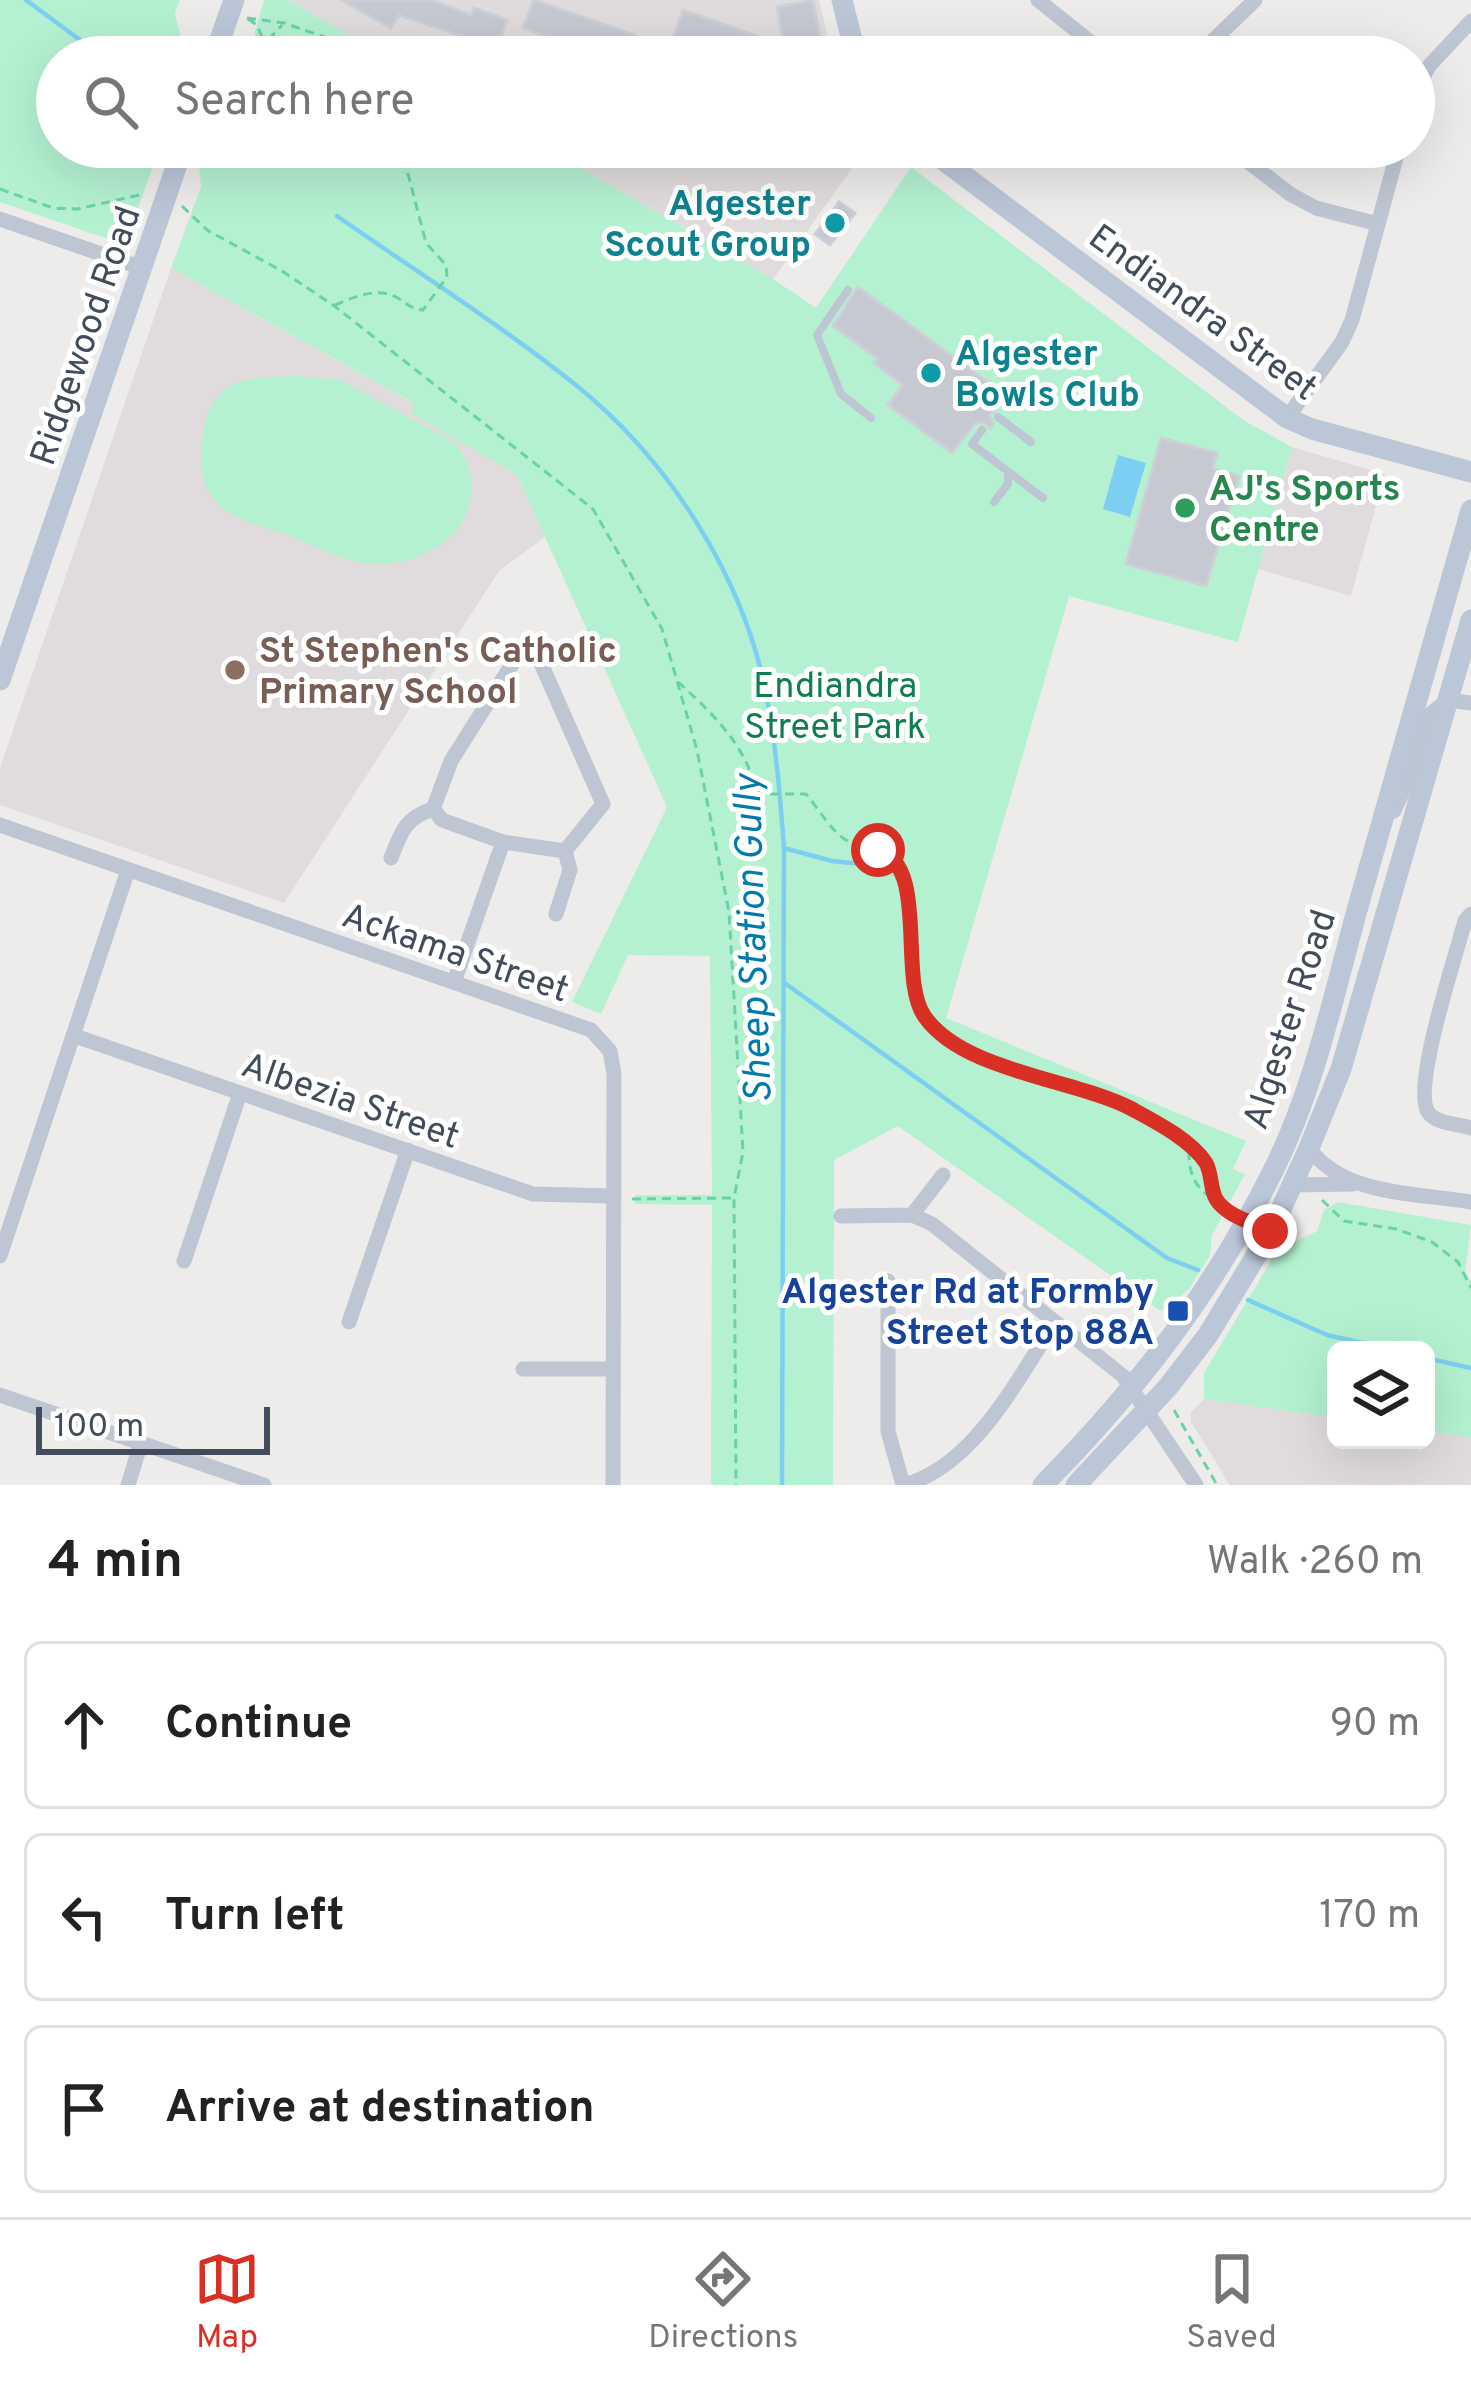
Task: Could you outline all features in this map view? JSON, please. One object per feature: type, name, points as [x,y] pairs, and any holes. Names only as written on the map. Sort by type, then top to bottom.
[{"type":"main road","points":[[221,36],[234,0]]},
{"type":"main road","points":[[842,0],[851,36]]},
{"type":"main road","name":"Ridgewood Road","points":[[0,680],[176,168]]},
{"type":"main road","name":"Endiandra Street","points":[[954,168],[1288,418],[1312,429],[1471,472]]},
{"type":"main road","name":"Algester Road","points":[[1043,1485],[1132,1390],[1200,1299],[1273,1171],[1315,1067],[1471,510]]},
{"type":"main road","name":"Algester Road","points":[[1076,1485],[1146,1412],[1208,1335],[1270,1231],[1309,1148],[1341,1069],[1460,701],[1471,620]]},
{"type":"street","points":[[1038,0],[1083,36]]},
{"type":"street","points":[[1218,36],[1255,0]]},
{"type":"street","points":[[1435,60],[1471,21]]},
{"type":"street","points":[[1257,168],[1316,208],[1378,224]]},
{"type":"street","points":[[1288,418],[1342,342],[1352,320],[1393,168]]},
{"type":"street","points":[[0,219],[142,268]]},
{"type":"street","points":[[1372,857],[1408,780],[1424,719],[1460,701],[1436,684],[1432,648]]},
{"type":"street","points":[[391,858],[405,823],[433,808],[451,761],[516,658],[529,653],[541,661],[602,794],[598,813],[565,851]]},
{"type":"street","points":[[433,808],[442,820],[503,842],[565,851]]},
{"type":"street","name":"Ackama Street","points":[[0,825],[591,1030],[610,1051],[614,1074],[614,1485]]},
{"type":"street","points":[[454,982],[503,842]]},
{"type":"street","points":[[556,914],[570,870],[565,851]]},
{"type":"street","points":[[0,1256],[128,870]]},
{"type":"street","points":[[1471,914],[1465,920],[1422,1082],[1423,1098],[1434,1119],[1471,1128]]},
{"type":"street","name":"Albezia Street","points":[[75,1036],[533,1194],[612,1196]]},
{"type":"street","points":[[184,1261],[240,1093]]},
{"type":"street","points":[[1309,1148],[1325,1166],[1356,1184]]},
{"type":"street","points":[[349,1322],[408,1150]]},
{"type":"street","points":[[912,1216],[943,1175]]},
{"type":"street","points":[[1292,1185],[1356,1184],[1471,1202]]},
{"type":"street","points":[[841,1216],[912,1216],[932,1224],[1117,1370],[1196,1485]]},
{"type":"street","points":[[888,1281],[888,1431],[904,1485],[928,1478],[992,1417],[1054,1324]]},
{"type":"street","points":[[523,1369],[613,1370]]},
{"type":"street","points":[[0,1395],[264,1485]]},
{"type":"street","points":[[128,1485],[141,1443]]},
{"type":"lane","points":[[848,290],[820,325],[819,349],[841,394],[871,418]]},
{"type":"lane","points":[[998,417],[1031,442]]},
{"type":"lane","points":[[982,430],[971,444],[1043,498]]},
{"type":"lane","points":[[994,502],[1008,484],[1008,472]]},
{"type":"path","points":[[262,36],[247,18],[284,23],[322,36]]},
{"type":"path","points":[[272,36],[284,23]]},
{"type":"path","points":[[334,305],[382,292],[423,310],[448,277],[446,265],[426,243],[406,168]]},
{"type":"path","points":[[677,681],[712,712],[751,769],[754,788],[765,794],[806,794],[846,840],[890,854],[898,863],[904,875],[921,1013],[937,1031],[957,1045],[1033,1077],[1130,1108],[1206,1163],[1216,1199]]},
{"type":"path","points":[[1190,1148],[1189,1171],[1200,1192],[1245,1219]]},
{"type":"path","points":[[612,1196],[734,1198]]},
{"type":"path","points":[[1314,1198],[1323,1200],[1344,1221],[1396,1229],[1432,1242],[1458,1262],[1471,1288]]},
{"type":"path","points":[[1176,1401],[1174,1416],[1217,1485]]},
{"type":"shaded area","points":[[288,0],[819,0],[828,36],[351,36]]},
{"type":"shaded area","points":[[580,168],[852,168],[773,279]]},
{"type":"shaded area","name":"St Stephen's Catholic Primary School","points":[[171,268],[415,404],[412,413],[517,475],[545,537],[499,571],[284,903],[0,805],[0,768]]},
{"type":"shaded area","points":[[1292,447],[1385,474],[1351,596],[1258,569]]},
{"type":"shaded area","points":[[1204,1399],[1327,1417],[1327,1449],[1435,1449],[1435,1432],[1471,1438],[1471,1485],[1230,1485],[1191,1422],[1191,1412]]},
{"type":"green space","points":[[0,0],[180,0],[175,13],[180,36],[36,36],[36,168],[152,168],[129,233],[114,241],[0,202]]},
{"type":"green space","points":[[264,0],[288,0],[351,36],[254,36]]},
{"type":"green space","name":"Endiandra Street Park","points":[[199,168],[580,168],[816,308],[912,168],[1243,420],[1292,447],[1238,642],[1069,596],[946,1018],[1246,1141],[1233,1169],[1245,1174],[1212,1235],[1210,1255],[1189,1289],[1161,1311],[898,1126],[834,1160],[833,1485],[711,1485],[712,1205],[635,1204],[635,1195],[712,1195],[710,956],[628,955],[601,1014],[572,1002],[667,807],[517,475],[411,413],[414,403],[171,268],[201,187]]},
{"type":"green space","points":[[295,376],[340,380],[452,441],[469,468],[471,490],[466,515],[445,541],[415,558],[364,563],[244,520],[216,501],[201,466],[212,406],[219,395],[240,382]]},
{"type":"green space","points":[[1338,1202],[1471,1225],[1465,1272],[1471,1282],[1471,1438],[1435,1432],[1435,1341],[1327,1341],[1327,1417],[1204,1399],[1204,1373],[1277,1251],[1317,1231],[1324,1210]]},
{"type":"water","points":[[1118,455],[1146,463],[1130,517],[1103,509]]},
{"type":"building","points":[[341,0],[432,0],[471,15],[474,8],[507,20],[501,36],[461,36],[399,15],[391,28]]},
{"type":"building","points":[[534,0],[636,36],[544,36],[523,28]]},
{"type":"building","points":[[813,0],[820,36],[782,36],[777,7]]},
{"type":"building","points":[[683,10],[757,36],[674,36]]},
{"type":"building","name":"Algester Scout Group","points":[[839,202],[855,213],[830,245],[815,234]]},
{"type":"building","name":"Algester Bowls Club","points":[[858,287],[988,382],[978,395],[997,409],[990,415],[990,428],[984,422],[974,424],[952,453],[888,405],[903,385],[874,363],[878,359],[833,326]]},
{"type":"building","points":[[1161,438],[1217,453],[1213,469],[1239,476],[1206,586],[1126,564]]},
{"type":"waterway","name":"Sheep Station Gully","points":[[26,0],[75,36]]},
{"type":"waterway","name":"Sheep Station Gully","points":[[337,216],[519,342],[611,416],[671,485],[740,606],[766,693],[784,848],[782,1485]]},
{"type":"waterway","points":[[784,848],[832,861],[890,867]]},
{"type":"waterway","points":[[786,984],[1167,1258],[1198,1270]]},
{"type":"waterway","points":[[1248,1300],[1327,1335],[1353,1341]]},
{"type":"waterway","points":[[1435,1360],[1471,1368]]},
{"type":"place","name":"Algester Scout Group","points":[[835,223]]},
{"type":"place","name":"Algester Bowls Club","points":[[931,373]]},
{"type":"place","name":"AJ's Sports Centre","points":[[1185,508]]},
{"type":"place","name":"St Stephen's Catholic Primary School","points":[[235,670]]},
{"type":"place","name":"Algester Rd at Formby Street Stop 88A","points":[[1178,1311]]},
{"type":"route","points":[[878,850],[890,854],[904,875],[921,1013],[937,1031],[957,1045],[1033,1077],[1130,1108],[1175,1136],[1206,1163],[1216,1199],[1229,1211],[1270,1231]]}]
